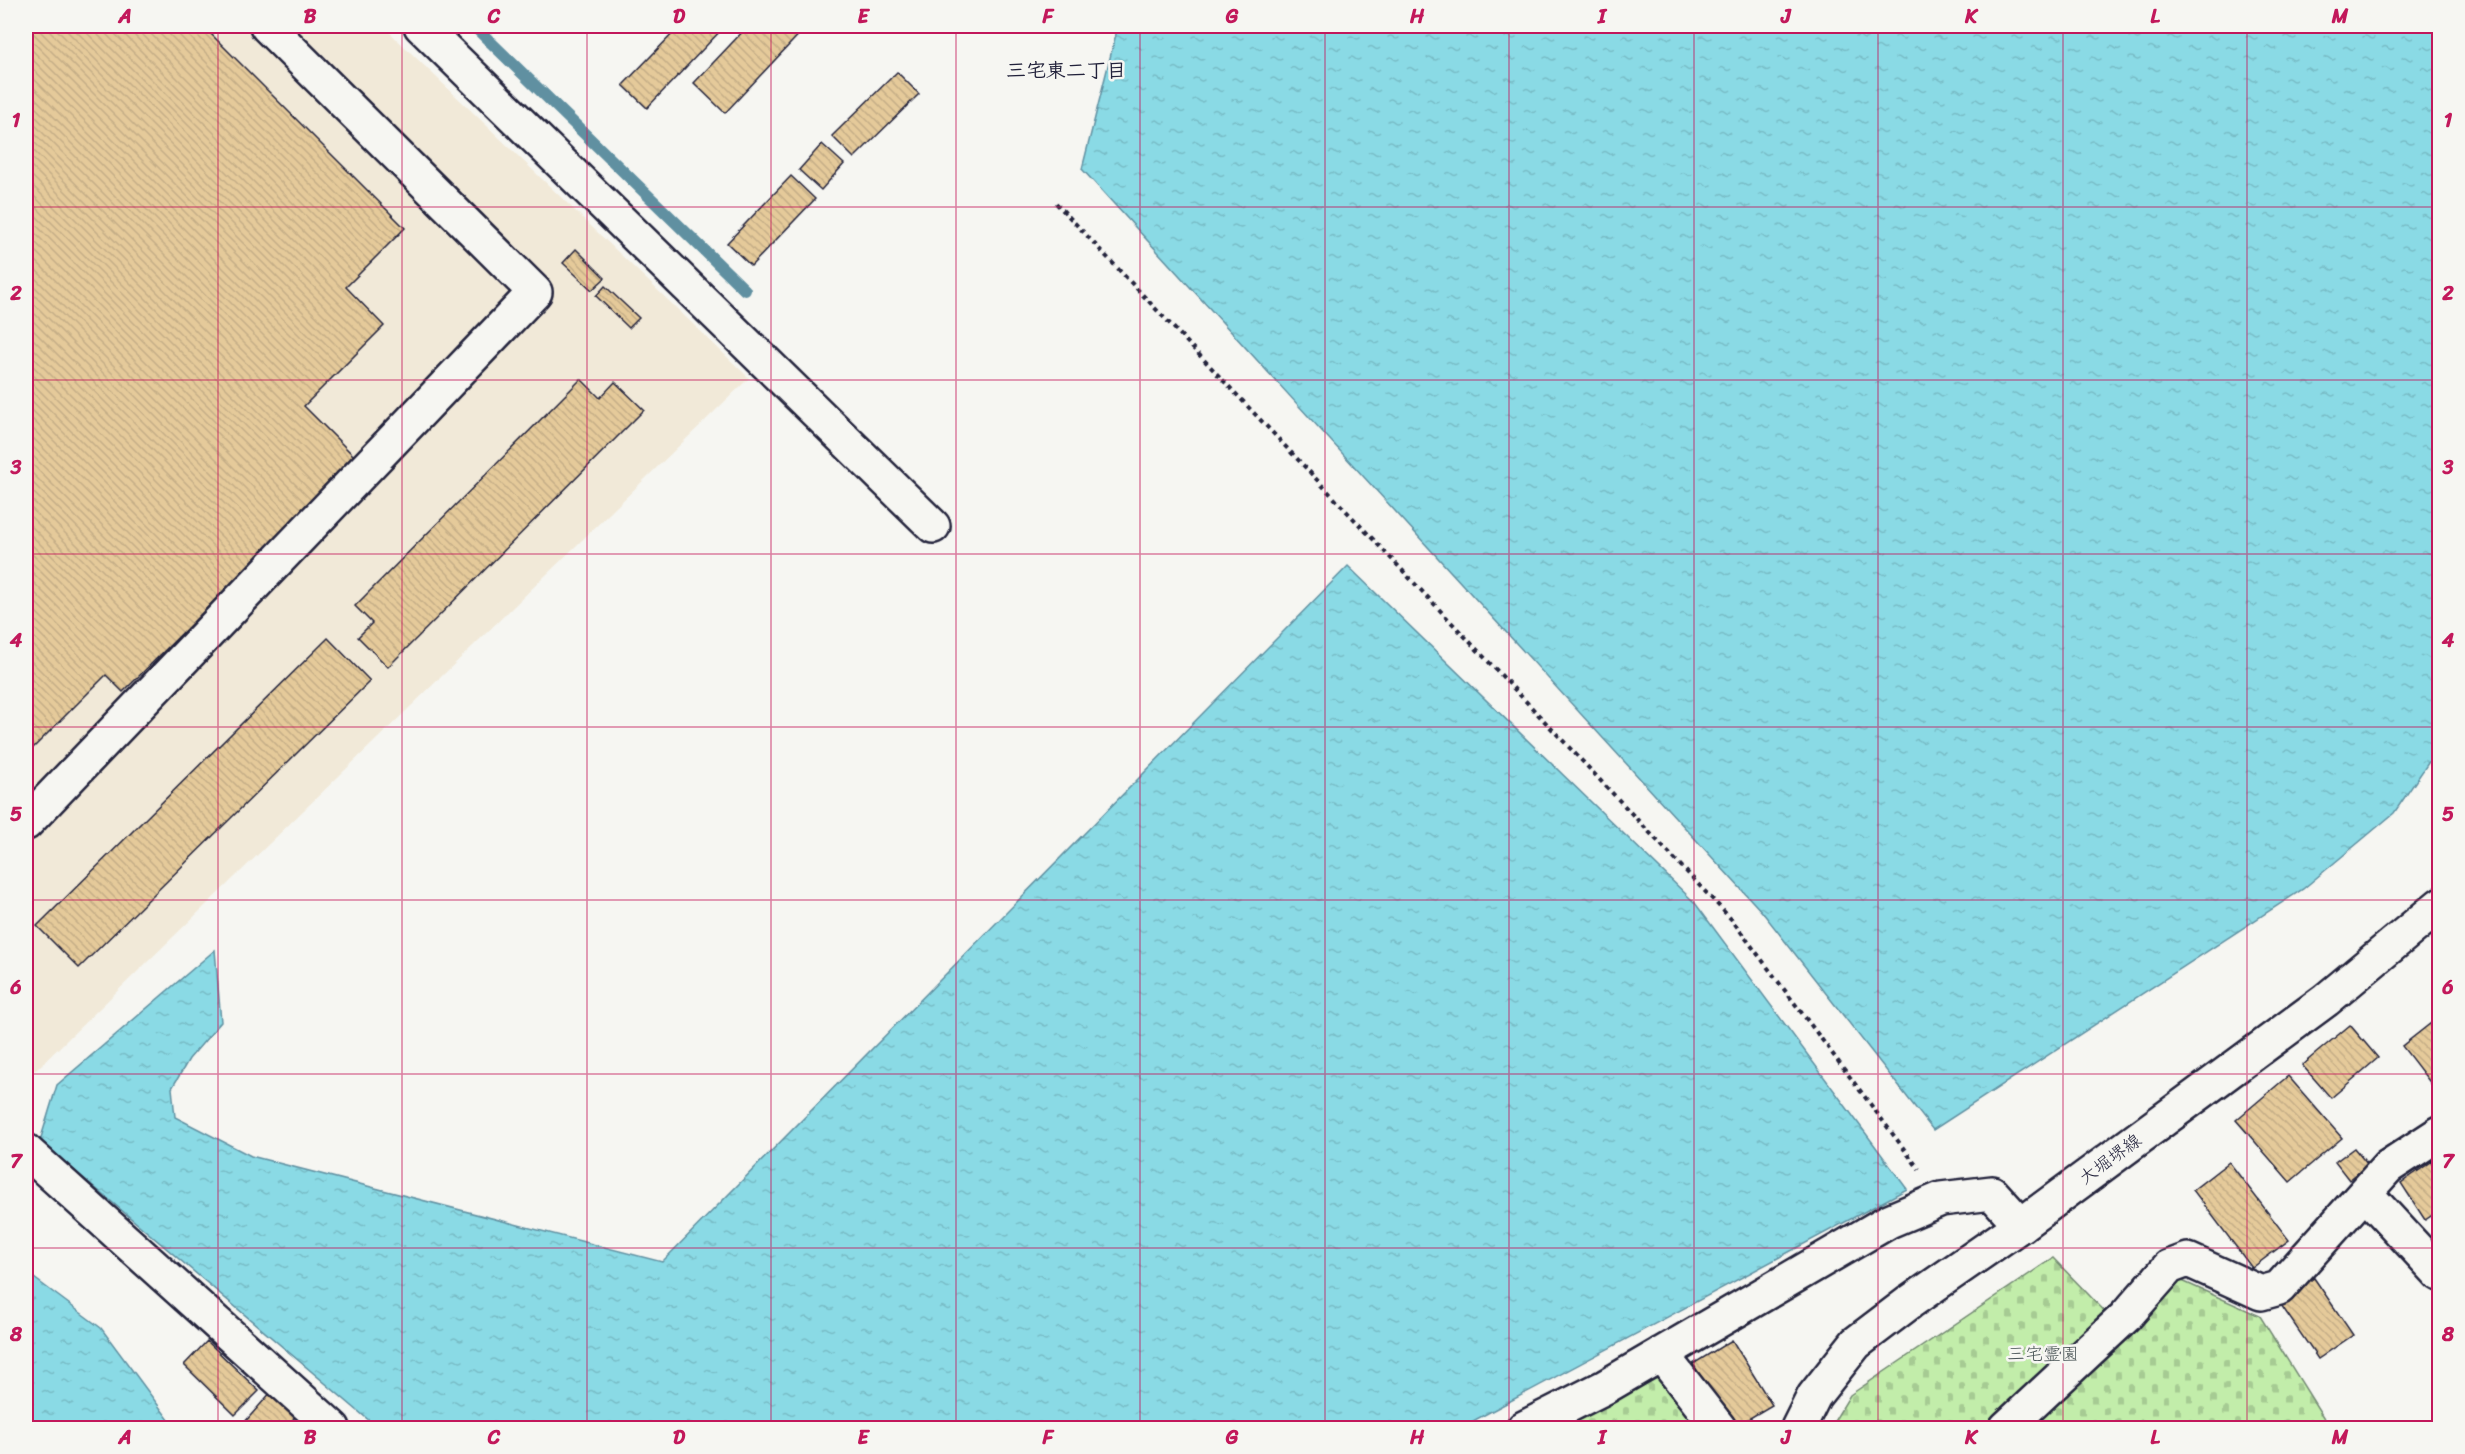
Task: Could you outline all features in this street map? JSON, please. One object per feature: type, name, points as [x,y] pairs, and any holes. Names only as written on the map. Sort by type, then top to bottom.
[{"type":"street","points":[[26,823],[535,292],[267,26]]},
{"type":"street","points":[[422,26],[933,526]]},
{"type":"street","name":"大堀堺線","points":[[1798,1428],[1814,1396],[1856,1343],[1910,1302],[2021,1225],[2326,1000],[2438,911]]},
{"type":"street","points":[[2006,1428],[2125,1317],[2169,1267],[2188,1260],[2260,1293],[2279,1288],[2388,1167],[2439,1133]]},
{"type":"street","points":[[26,1151],[333,1428]]},
{"type":"street","points":[[1524,1428],[1605,1387],[1889,1221],[1941,1199],[1992,1193],[2021,1225]]},
{"type":"street","points":[[2365,1193],[2439,1274]]},
{"type":"street","points":[[1661,1354],[1719,1428]]},
{"type":"path","points":[[1056,203],[1732,920],[1941,1199]]},
{"type":"shaded area","points":[[26,26],[383,26],[749,378],[35,1071],[26,1062]]},
{"type":"green space","name":"三宅霊園","points":[[2053,1258],[2124,1331],[2180,1280],[2260,1316],[2330,1428],[1830,1428],[1850,1395]]},
{"type":"green space","points":[[1663,1375],[1704,1428],[1559,1428]]},
{"type":"water","points":[[1118,26],[2439,26],[2439,747],[2394,813],[2303,889],[1933,1130],[1763,913],[1082,169]]},
{"type":"water","points":[[1348,566],[1695,903],[1907,1189],[1460,1428],[378,1428],[40,1141],[57,1085],[215,950],[221,1022],[189,1059],[172,1088],[175,1117],[251,1156],[662,1262]]},
{"type":"water","points":[[26,1272],[101,1328],[175,1428],[26,1428]]},
{"type":"building","points":[[26,26],[203,26],[405,228],[346,287],[384,326],[304,406],[357,459],[123,692],[106,675],[26,755]]},
{"type":"building","points":[[680,26],[725,26],[647,108],[623,85]]},
{"type":"building","points":[[748,26],[807,26],[725,113],[694,83]]},
{"type":"building","points":[[897,72],[919,94],[854,158],[832,136]]},
{"type":"building","points":[[822,144],[844,164],[821,190],[799,170]]},
{"type":"building","points":[[791,176],[815,199],[751,266],[727,243]]},
{"type":"building","points":[[576,249],[605,278],[592,290],[563,263]]},
{"type":"building","points":[[605,286],[639,318],[629,328],[596,296]]},
{"type":"building","points":[[581,379],[600,398],[615,382],[644,410],[388,667],[358,637],[372,623],[355,606]]},
{"type":"building","points":[[328,638],[370,681],[79,968],[37,926]]},
{"type":"building","points":[[2440,1016],[2440,1078],[2432,1085],[2402,1046]]},
{"type":"building","points":[[2350,1025],[2378,1058],[2331,1098],[2302,1065]]},
{"type":"building","points":[[2288,1076],[2342,1138],[2290,1182],[2236,1120]]},
{"type":"building","points":[[2354,1148],[2368,1165],[2349,1180],[2335,1162]]},
{"type":"building","points":[[2434,1160],[2440,1168],[2440,1210],[2425,1220],[2401,1183]]},
{"type":"building","points":[[2229,1162],[2289,1240],[2252,1268],[2193,1190]]},
{"type":"building","points":[[2314,1278],[2353,1335],[2318,1359],[2279,1302]]},
{"type":"building","points":[[1732,1340],[1772,1405],[1733,1428],[1693,1364]]},
{"type":"building","points":[[207,1341],[259,1391],[235,1415],[184,1365]]},
{"type":"building","points":[[272,1391],[298,1414],[285,1428],[250,1428],[244,1423]]},
{"type":"waterway","points":[[474,26],[745,290]]},
{"type":"district","name":"三宅東二丁目","points":[[1066,70]]}]
